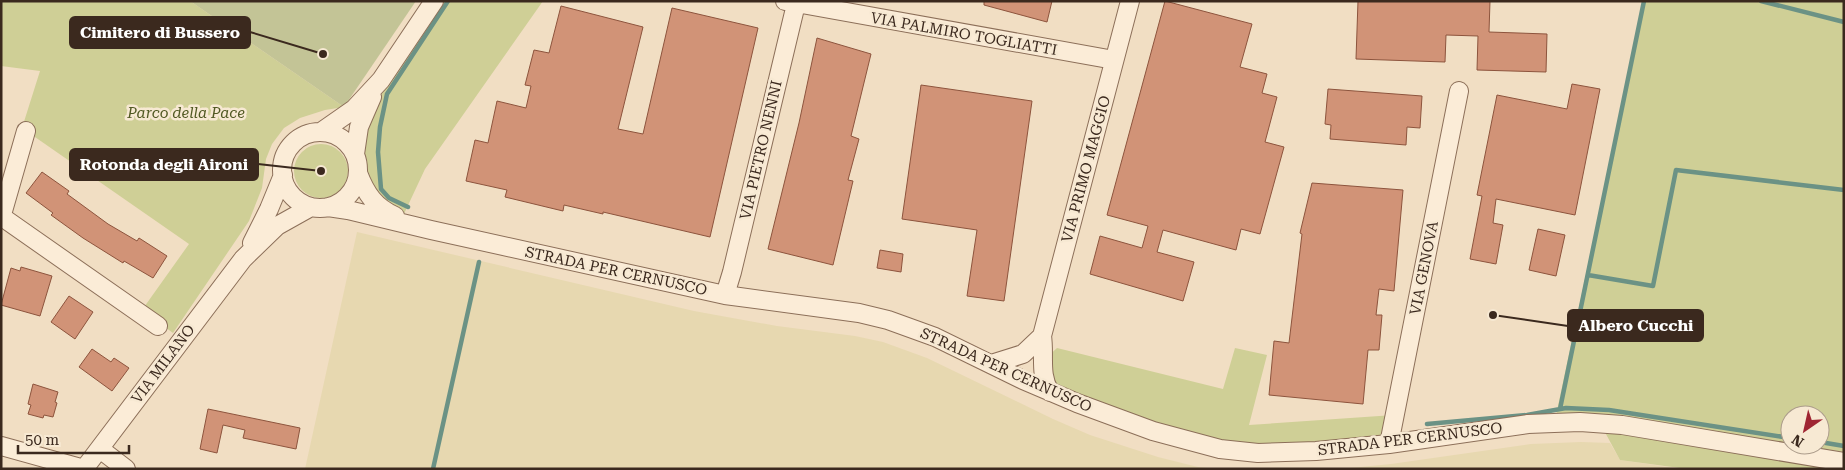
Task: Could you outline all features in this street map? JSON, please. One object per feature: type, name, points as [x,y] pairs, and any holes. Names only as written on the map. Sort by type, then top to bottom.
[{"type":"street","name":"VIA MILANO","points":[[84,469],[243,259],[277,226],[320,207],[338,204],[351,194],[358,174],[358,163],[355,154],[361,121],[381,80],[434,1]]},
{"type":"street","name":"VIA PRIMO MAGGIO","points":[[1050,392],[1045,384],[1043,375],[1042,336],[1130,1]]},
{"type":"street","name":"VIA PALMIRO TOGLIATTI","points":[[790,3],[1114,60]]},
{"type":"street","name":"VIA PIETRO NENNI","points":[[725,295],[732,272],[790,3]]},
{"type":"street","name":"VIA MILANO","points":[[243,259],[264,220],[283,175],[284,160],[292,145],[306,135],[321,132],[354,109],[381,80]]},
{"type":"street","name":"VIA GENOVA","points":[[1389,444],[1458,91]]},
{"type":"street","points":[[26,131],[2,218],[158,326]]},
{"type":"street","points":[[321,132],[330,133],[341,138],[355,154]]},
{"type":"street","name":"STRADA PER CERNUSCO","points":[[358,174],[365,190],[374,203],[384,211],[418,227]]},
{"type":"street","points":[[283,175],[292,196],[301,203],[320,207]]},
{"type":"street","name":"STRADA PER CERNUSCO","points":[[320,207],[348,210],[725,295],[851,312],[881,318],[929,334],[1050,392],[1130,423],[1220,449],[1258,453],[1286,453],[1389,444],[1528,424],[1596,422],[1844,462]]},
{"type":"street","points":[[990,364],[1022,354],[1042,336]]},
{"type":"street","points":[[1022,354],[1019,367],[1023,380],[1032,377],[1043,358]]},
{"type":"street","points":[[1,446],[84,469]]},
{"type":"street","points":[[100,448],[126,469]]},
{"type":"shaded area","points":[[357,232],[694,311],[883,342],[927,358],[1090,435],[1158,457],[1198,467],[1216,469],[305,469]]},
{"type":"shaded area","points":[[1610,443],[1620,460],[1682,469],[1340,469],[1391,464],[1531,444]]},
{"type":"green space","name":"Parco della Pace","points":[[1,1],[190,1],[344,107],[325,110],[300,118],[284,128],[272,144],[266,159],[262,188],[249,221],[173,333],[142,310],[189,244],[22,128],[40,71],[1,66]]},
{"type":"green space","points":[[190,1],[416,1],[344,107]]},
{"type":"green space","points":[[441,1],[543,1],[425,169],[403,216],[371,193],[363,150],[371,111]]},
{"type":"green space","points":[[1644,1],[1844,1],[1844,452],[1830,450],[1830,405],[1780,405],[1780,442],[1626,417],[1555,420]]},
{"type":"green space","points":[[321,144],[331,146],[340,152],[346,161],[348,171],[346,181],[340,190],[331,196],[321,198],[311,196],[302,190],[296,181],[294,171],[296,161],[302,152],[311,146]]},
{"type":"green space","points":[[1057,348],[1223,389],[1235,348],[1267,355],[1249,425],[1394,415],[1389,442],[1236,451],[1052,393],[1044,360]]},
{"type":"green space","points":[[1600,423],[1844,469],[1687,469],[1620,460]]},
{"type":"building","points":[[984,1],[1052,1],[1047,22],[984,5]]},
{"type":"building","points":[[1165,1],[1252,24],[1240,67],[1267,74],[1262,93],[1277,97],[1265,142],[1284,147],[1260,234],[1241,229],[1236,250],[1163,230],[1157,252],[1194,262],[1183,301],[1090,274],[1100,236],[1142,248],[1148,226],[1107,215]]},
{"type":"building","points":[[1358,1],[1490,1],[1489,32],[1547,34],[1546,72],[1477,70],[1478,36],[1446,35],[1445,62],[1356,59]]},
{"type":"building","points":[[561,6],[643,27],[618,129],[643,134],[672,8],[758,28],[710,237],[603,212],[603,214],[564,205],[563,211],[505,197],[507,190],[466,181],[475,140],[488,143],[497,101],[526,108],[531,86],[525,85],[534,50],[549,53]]},
{"type":"building","points":[[817,38],[871,54],[851,136],[859,139],[848,180],[853,181],[833,265],[768,249],[799,123]]},
{"type":"building","points":[[1572,84],[1600,89],[1575,215],[1496,199],[1493,223],[1503,225],[1496,264],[1470,259],[1482,196],[1477,195],[1497,95],[1567,109]]},
{"type":"building","points":[[921,85],[1032,101],[1004,301],[967,296],[977,230],[902,219]]},
{"type":"building","points":[[1328,89],[1422,96],[1420,128],[1407,127],[1406,145],[1330,139],[1331,125],[1325,124]]},
{"type":"building","points":[[42,172],[69,191],[67,194],[108,224],[137,241],[139,238],[167,256],[153,278],[124,261],[123,263],[83,238],[51,215],[53,213],[26,193]]},
{"type":"building","points":[[1312,183],[1403,190],[1394,291],[1379,289],[1376,315],[1382,315],[1379,350],[1368,350],[1363,404],[1269,395],[1274,341],[1289,343],[1302,234],[1300,233]]},
{"type":"building","points":[[1538,229],[1565,235],[1556,276],[1529,270]]},
{"type":"building","points":[[880,250],[903,254],[901,272],[877,268]]},
{"type":"building","points":[[21,267],[52,276],[40,316],[1,305],[11,268],[20,271]]},
{"type":"building","points":[[69,296],[93,312],[75,339],[51,322]]},
{"type":"building","points":[[92,349],[111,362],[114,358],[129,368],[112,391],[79,367]]},
{"type":"building","points":[[33,384],[58,392],[53,417],[44,415],[43,418],[28,414],[31,405],[28,404]]},
{"type":"building","points":[[208,409],[300,428],[296,449],[243,438],[245,430],[223,425],[217,453],[200,449]]},
{"type":"waterway","points":[[408,207],[389,198],[381,189],[378,152],[380,127],[387,94],[448,1]]},
{"type":"waterway","points":[[1560,409],[1644,1]]},
{"type":"waterway","points":[[1761,1],[1844,22]]},
{"type":"waterway","points":[[1588,275],[1653,286],[1676,170],[1844,190]]},
{"type":"waterway","points":[[433,469],[479,262]]},
{"type":"waterway","points":[[1427,424],[1527,415],[1566,408],[1609,410],[1780,436]]},
{"type":"waterway","points":[[1830,444],[1844,446]]},
{"type":"place","name":"Cimitero di Bussero","points":[[323,54]]},
{"type":"place","name":"Rotonda degli Aironi","points":[[321,171]]},
{"type":"place","name":"Albero Cucchi","points":[[1493,315]]}]
